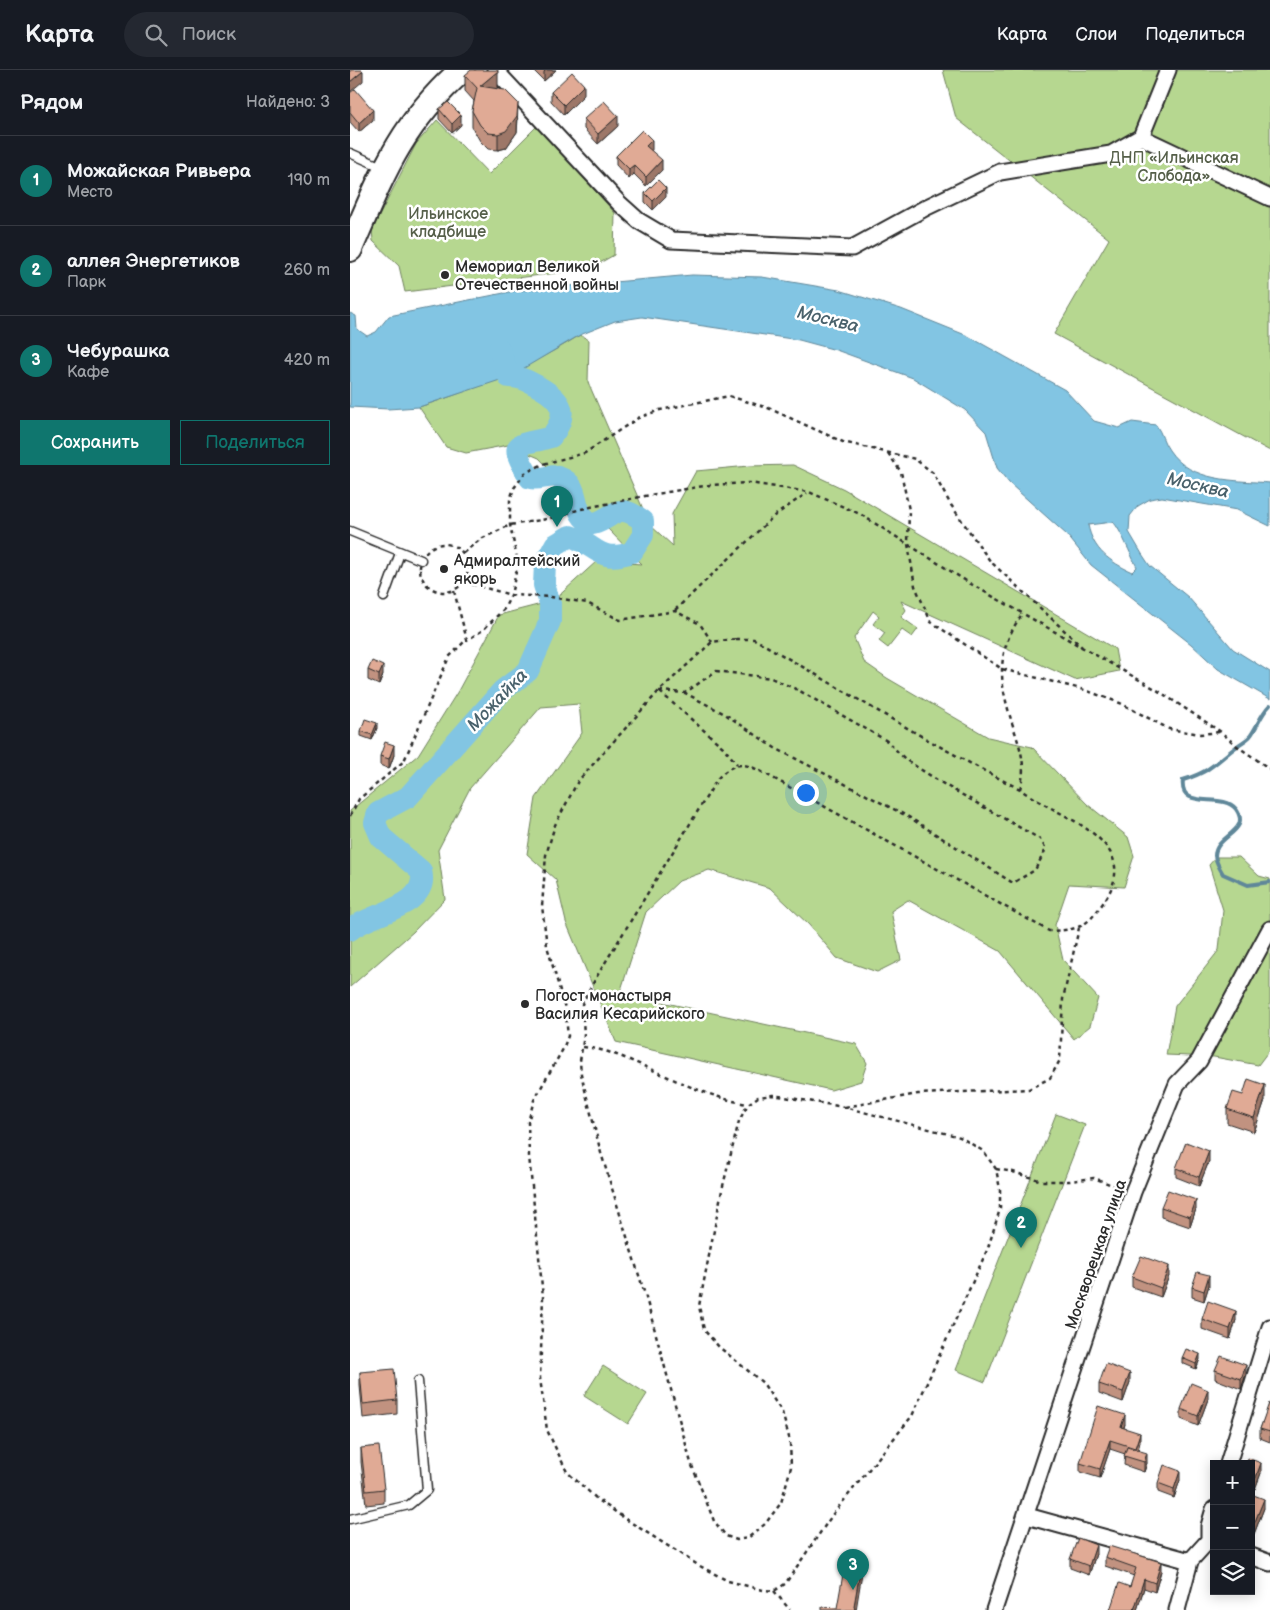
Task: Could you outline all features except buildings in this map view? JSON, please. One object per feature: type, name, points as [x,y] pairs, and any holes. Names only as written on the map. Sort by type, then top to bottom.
[{"type":"main road","points":[[350,249],[398,144],[420,112],[462,70]]},
{"type":"street","points":[[495,70],[639,222],[671,240],[852,248],[927,207],[1000,172],[1112,154],[1141,137],[1168,70]]},
{"type":"street","points":[[1141,137],[1270,198]]},
{"type":"street","name":"Москворецкая улица","points":[[994,1610],[1027,1516],[1133,1192],[1176,1084],[1200,1061],[1270,929]]},
{"type":"street","points":[[1229,1460],[1270,1327]]},
{"type":"street","points":[[1027,1516],[1190,1561]]},
{"type":"street","points":[[1210,1520],[1208,1526],[1210,1536]]},
{"type":"street","points":[[1176,1610],[1190,1561],[1210,1542]]},
{"type":"street","points":[[1255,1557],[1270,1563]]},
{"type":"lane","points":[[350,152],[385,169]]},
{"type":"lane","points":[[350,531],[420,560]]},
{"type":"lane","points":[[384,597],[400,552]]},
{"type":"lane","points":[[350,1520],[409,1505],[427,1490],[418,1381]]},
{"type":"path","points":[[350,816],[359,799],[404,761],[449,657],[466,640],[483,630],[504,609],[511,595],[518,563],[510,524],[510,500],[514,488],[526,472],[543,464],[586,453],[638,418],[720,396],[741,398],[844,442],[915,459],[933,473],[950,505],[990,561],[1082,647]]},
{"type":"path","points":[[888,453],[901,472],[905,486],[909,510],[908,544],[915,586],[930,622],[1002,670],[1085,690],[1120,703],[1169,730],[1200,734],[1221,732]]},
{"type":"path","points":[[463,553],[481,540],[510,524],[547,519],[581,509],[710,484],[750,483],[808,492],[860,514],[1023,613],[1157,690],[1221,732],[1237,746],[1270,769]]},
{"type":"path","points":[[464,582],[511,595],[551,597],[587,603],[620,620],[675,611],[774,516],[808,492]]},
{"type":"path","points":[[441,543],[455,546],[463,553],[469,569],[464,582],[454,591],[440,592],[427,586],[420,574],[420,560],[428,549],[441,543]]},
{"type":"path","points":[[454,591],[466,640]]},
{"type":"path","points":[[675,611],[700,624],[712,642]]},
{"type":"path","points":[[1020,789],[1024,771],[1022,756],[1003,693],[1002,670],[1010,632],[1023,613]]},
{"type":"path","points":[[844,1107],[918,1094],[1029,1089],[1050,1078],[1060,1060],[1063,999],[1079,928],[1099,909],[1110,892],[1116,874],[1112,853],[1101,838],[1034,800],[1020,789],[908,730],[852,694],[754,639],[712,642],[659,691],[578,781],[555,825],[546,855],[542,906],[548,946],[568,1026],[563,1049],[534,1100],[528,1122],[528,1156],[543,1297],[540,1378],[547,1430],[567,1472],[598,1499],[672,1549],[728,1581],[763,1590],[774,1591],[784,1584],[833,1514],[912,1416],[988,1248],[1000,1209],[1000,1189],[996,1170],[983,1150],[960,1137],[844,1107],[773,1095],[758,1096],[748,1104],[736,1130],[699,1306],[704,1330],[719,1347],[763,1384],[782,1412],[790,1441],[791,1467],[781,1503],[765,1524],[748,1538],[736,1540],[726,1536],[714,1521],[691,1463],[646,1298],[601,1153],[581,1074],[580,1060],[583,1047],[582,1004],[597,976],[718,778],[727,769],[737,764],[750,766],[773,778],[1038,927],[1049,931],[1079,928]]},
{"type":"path","points":[[659,691],[685,693],[725,714],[775,748],[907,816],[1013,883],[1035,870],[1046,849],[1040,839],[945,785],[906,760],[887,741],[806,694],[771,678],[716,671],[685,693]]},
{"type":"path","points":[[659,691],[723,748],[737,764]]},
{"type":"path","points":[[583,1047],[616,1054],[704,1093],[748,1104]]},
{"type":"path","points":[[996,1170],[1013,1172],[1042,1181],[1070,1181],[1094,1178],[1133,1192]]},
{"type":"path","points":[[774,1591],[790,1610]]},
{"type":"green space","name":"ДНП «Ильинская Слобода»","points":[[943,70],[1270,70],[1270,451],[1054,334],[1109,239],[956,118]]},
{"type":"green space","name":"Ильинское кладбище","points":[[437,120],[489,174],[537,126],[615,213],[614,255],[589,269],[405,292],[399,266],[373,241],[372,230],[416,144]]},
{"type":"green space","points":[[580,335],[589,340],[588,382],[650,525],[673,546],[672,514],[696,471],[749,466],[793,465],[844,489],[1115,649],[1119,671],[1075,680],[901,601],[906,610],[901,617],[918,629],[912,637],[902,630],[888,648],[879,641],[885,633],[873,624],[879,616],[873,611],[854,638],[864,662],[887,678],[988,737],[1032,747],[1087,804],[1128,837],[1134,856],[1124,887],[1069,884],[1055,925],[1063,960],[1098,998],[1090,1026],[1074,1039],[1000,951],[908,900],[891,911],[901,960],[877,972],[837,958],[809,925],[770,888],[709,870],[679,881],[646,912],[620,993],[856,1044],[867,1063],[861,1081],[831,1090],[616,1042],[566,922],[556,880],[527,854],[536,798],[582,733],[579,704],[541,707],[470,788],[438,850],[445,899],[413,932],[350,987],[350,811],[418,755],[458,691],[499,615],[553,601],[597,561],[642,564],[539,458],[508,445],[466,453],[446,447],[419,407],[461,393],[502,376],[542,357]]},
{"type":"green space","points":[[1216,857],[1239,857],[1259,876],[1270,879],[1270,1049],[1258,1065],[1214,1057],[1166,1055],[1175,1006],[1219,950],[1223,910],[1209,865]]},
{"type":"green space","points":[[1056,1114],[1085,1125],[985,1382],[956,1370]]},
{"type":"green space","points":[[603,1366],[647,1394],[628,1424],[584,1396]]},
{"type":"water","name":"Москва","points":[[692,275],[762,277],[839,290],[901,309],[968,336],[1065,390],[1094,421],[1119,428],[1132,422],[1156,425],[1169,450],[1178,461],[1189,469],[1215,478],[1270,483],[1270,526],[1237,510],[1162,497],[1150,499],[1138,506],[1130,516],[1129,532],[1150,566],[1188,597],[1233,649],[1270,672],[1270,699],[1218,669],[1191,644],[1091,565],[1067,535],[1009,483],[997,468],[986,432],[965,410],[913,378],[836,350],[799,340],[642,317],[615,321],[580,335],[509,377],[419,407],[388,409],[350,407],[350,313],[356,316],[357,329],[367,336],[376,332],[389,316],[514,291]],"holes":[[[1113,522],[1137,567],[1132,572],[1117,564],[1098,548],[1090,534],[1088,525]]]},
{"type":"waterway","name":"Можайка","points":[[350,930],[359,924],[396,908],[417,893],[422,883],[421,871],[381,837],[375,823],[378,813],[408,797],[502,691],[528,671],[550,621],[550,603],[544,585],[545,564],[555,545],[570,536],[605,555],[621,555],[632,552],[643,535],[643,521],[627,512],[616,512],[593,524],[581,514],[572,487],[561,478],[553,476],[538,479],[530,478],[517,450],[519,446],[524,444],[551,437],[560,421],[561,408],[553,397],[539,387],[528,381],[509,377],[499,349]]},
{"type":"waterway","points":[[1270,705],[1248,739],[1206,770],[1183,780],[1184,790],[1188,796],[1230,804],[1236,809],[1240,817],[1236,828],[1217,849],[1215,856],[1223,874],[1248,885],[1270,882]]},
{"type":"place","name":"Мемориал Великой Отечественной войны","points":[[445,275]]},
{"type":"place","name":"Можайская Ривьера","points":[[557,527]]},
{"type":"place","name":"Адмиралтейский якорь","points":[[444,569]]},
{"type":"place","name":"Погост монастыря Василия Кесарийского","points":[[525,1004]]},
{"type":"place","name":"аллея Энергетиков","points":[[1021,1248]]},
{"type":"place","name":"Чебурашка","points":[[853,1590]]}]
